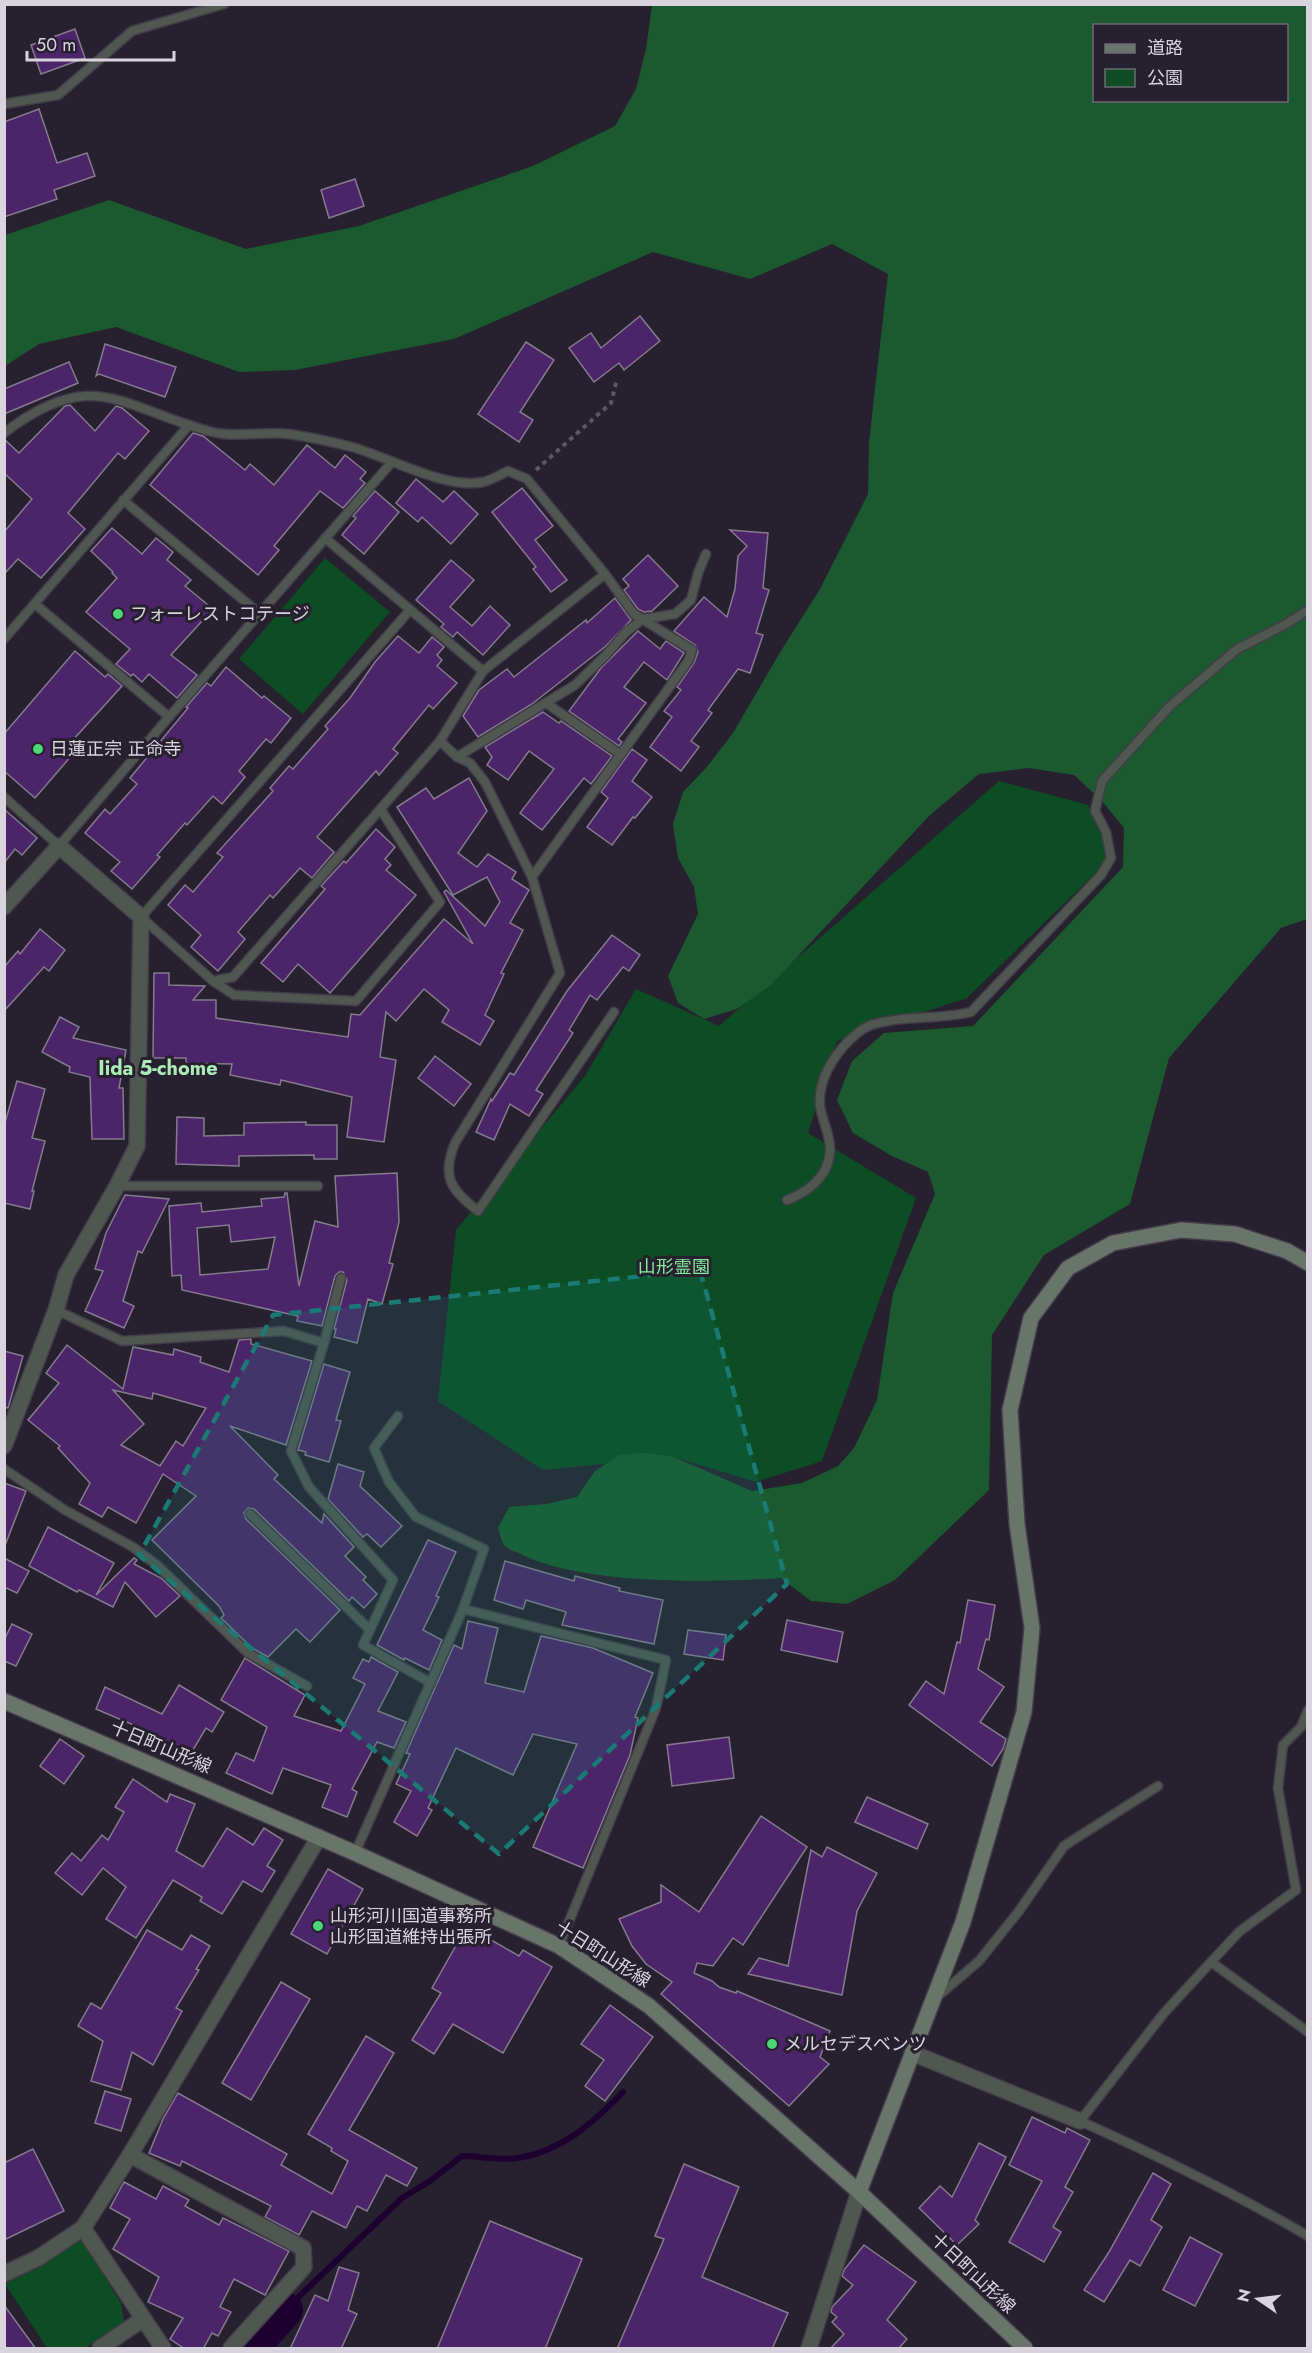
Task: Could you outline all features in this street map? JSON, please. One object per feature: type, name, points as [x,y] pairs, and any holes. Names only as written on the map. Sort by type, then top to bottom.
[{"type":"main road","points":[[859,2192],[963,1922],[1024,1712],[1032,1628],[1017,1524],[1010,1410],[1031,1318],[1068,1268],[1113,1244],[1170,1232],[1181,1230],[1235,1234],[1287,1251],[1308,1263]]},
{"type":"main road","name":"十日町山形線","points":[[4,1701],[319,1837],[558,1946],[648,2006],[859,2192],[1025,2349]]},
{"type":"street","points":[[4,907],[59,846],[141,917],[137,1146],[66,1275],[56,1310],[4,1446]]},
{"type":"street","points":[[4,2274],[38,2258],[83,2228],[130,2154],[319,1837]]},
{"type":"street","points":[[912,2053],[1080,2121]]},
{"type":"street","points":[[130,2154],[303,2248],[304,2267],[231,2349]]},
{"type":"street","points":[[809,2349],[859,2192]]},
{"type":"street","points":[[83,2228],[163,2349]]},
{"type":"street","points":[[100,2349],[143,2319]]},
{"type":"lane","points":[[4,104],[58,95],[132,31],[224,4]]},
{"type":"lane","points":[[4,434],[46,406],[78,396],[109,396],[215,433],[289,434],[352,447],[420,473],[455,481],[482,482],[508,471],[526,479],[605,573],[634,614],[692,650],[689,660],[532,877]]},
{"type":"lane","points":[[4,639],[189,425]]},
{"type":"lane","points":[[4,797],[59,846],[392,462]]},
{"type":"lane","points":[[123,500],[260,614]]},
{"type":"lane","points":[[326,538],[483,671]]},
{"type":"lane","points":[[457,757],[574,685],[606,655],[626,632],[643,619],[675,615],[691,600],[706,554]]},
{"type":"lane","points":[[213,981],[233,978],[381,810],[440,741],[483,671],[605,573]]},
{"type":"lane","points":[[35,604],[169,717]]},
{"type":"lane","points":[[381,810],[440,902],[356,1001],[234,995],[213,981],[141,917],[410,610]]},
{"type":"lane","points":[[787,1200],[804,1193],[818,1181],[824,1171],[830,1152],[820,1106],[822,1088],[830,1064],[849,1040],[869,1026],[923,1017],[950,1017],[971,1012],[1094,883],[1111,858],[1106,831],[1095,811],[1102,781],[1170,706],[1238,649],[1308,610]]},
{"type":"lane","points":[[546,703],[620,754]]},
{"type":"lane","points":[[440,741],[457,757],[470,763],[485,782],[532,877],[560,973],[455,1143],[450,1156],[448,1177],[458,1195],[478,1211],[614,1012]]},
{"type":"lane","points":[[117,1186],[318,1186]]},
{"type":"lane","points":[[341,1278],[291,1451],[309,1487],[393,1580],[363,1645],[431,1683]]},
{"type":"lane","points":[[56,1310],[122,1341],[284,1331],[324,1343]]},
{"type":"lane","points":[[355,1853],[463,1608],[484,1549],[416,1517],[389,1482],[374,1448],[398,1416]]},
{"type":"lane","points":[[4,1468],[65,1510],[133,1547],[158,1566],[248,1653],[307,1686]]},
{"type":"lane","points":[[250,1514],[369,1629]]},
{"type":"lane","points":[[463,1608],[666,1660],[657,1708],[558,1946]]},
{"type":"lane","points":[[1308,1710],[1301,1727],[1283,1745],[1278,1788],[1296,1890],[1240,1931],[1211,1962],[1164,2013],[1080,2121],[1169,2161],[1308,2236]]},
{"type":"lane","points":[[932,2001],[979,1962],[1019,1911],[1064,1846],[1158,1786]]},
{"type":"lane","points":[[1211,1962],[1308,2032]]},
{"type":"path","points":[[526,479],[611,403],[617,380]]},
{"type":"highlighted area","points":[[700,1270],[787,1584],[499,1854],[139,1555],[273,1315]]},
{"type":"green space","points":[[652,5],[1307,5],[1307,919],[1281,928],[1169,1058],[1130,1204],[1044,1255],[992,1335],[989,1490],[895,1580],[847,1604],[811,1601],[781,1578],[683,1581],[608,1576],[573,1571],[542,1563],[509,1549],[502,1542],[498,1528],[509,1507],[546,1504],[577,1497],[595,1471],[619,1455],[646,1453],[674,1457],[752,1491],[802,1483],[838,1466],[854,1448],[877,1400],[893,1293],[935,1194],[928,1172],[892,1156],[853,1133],[837,1100],[852,1061],[884,1033],[973,1026],[1123,867],[1124,828],[1102,801],[1074,775],[1029,768],[979,774],[930,815],[771,985],[737,1009],[704,1019],[678,1003],[668,976],[698,914],[694,887],[678,858],[673,824],[683,792],[706,768],[733,733],[820,589],[868,494],[869,442],[888,274],[832,244],[750,279],[653,252],[454,339],[295,370],[239,372],[116,327],[39,344],[5,366],[5,235],[109,200],[246,249],[359,226],[533,166],[615,126],[636,89],[646,49]]},
{"type":"green space","points":[[325,558],[390,612],[303,714],[239,659]]},
{"type":"green space","name":"山形霊園","points":[[999,781],[1088,805],[1111,858],[967,998],[837,1041],[808,1133],[916,1198],[822,1461],[756,1482],[674,1457],[543,1470],[438,1401],[456,1230],[585,1076],[636,989],[719,1026]]},
{"type":"green space","points":[[80,2238],[121,2303],[124,2322],[85,2348],[47,2348],[5,2284],[42,2266]]},
{"type":"building","points":[[75,29],[85,58],[41,74],[31,45]]},
{"type":"building","points":[[39,109],[57,163],[87,153],[95,176],[54,190],[57,199],[4,217],[4,122]]},
{"type":"building","points":[[355,179],[364,206],[329,218],[321,190]]},
{"type":"building","points":[[640,316],[660,341],[624,370],[619,363],[594,382],[569,348],[591,333],[601,348]]},
{"type":"building","points":[[526,342],[554,360],[520,412],[533,420],[519,442],[478,414]]},
{"type":"building","points":[[105,344],[176,367],[165,397],[99,374],[96,376]]},
{"type":"building","points":[[69,362],[78,383],[4,414],[4,389]]},
{"type":"building","points":[[70,405],[95,431],[116,406],[122,408],[149,431],[125,459],[118,453],[68,513],[85,529],[41,578],[18,559],[4,574],[4,532],[32,499],[4,473],[4,439],[19,453],[65,406]]},
{"type":"building","points":[[193,433],[203,436],[245,470],[250,464],[274,485],[307,445],[335,468],[345,455],[366,472],[360,479],[365,483],[343,508],[320,491],[274,546],[279,550],[258,575],[150,485]]},
{"type":"building","points":[[416,479],[443,502],[454,491],[478,514],[451,544],[422,517],[418,522],[396,503]]},
{"type":"building","points":[[522,488],[553,526],[535,540],[567,580],[551,592],[533,569],[536,567],[492,512]]},
{"type":"building","points":[[375,491],[399,512],[364,554],[342,535],[356,518],[353,516]]},
{"type":"building","points":[[112,528],[142,554],[156,538],[173,552],[167,560],[191,580],[185,586],[213,609],[171,655],[197,675],[177,698],[149,674],[142,682],[116,664],[130,649],[86,612],[117,578],[91,551]]},
{"type":"building","points":[[730,530],[768,533],[763,588],[769,590],[756,633],[763,635],[750,673],[738,669],[708,710],[712,713],[691,741],[699,747],[681,771],[650,747],[672,717],[664,711],[681,690],[677,687],[694,663],[698,652],[695,645],[674,631],[704,597],[727,617],[735,589],[738,556],[747,546]]},
{"type":"building","points":[[648,555],[678,586],[652,611],[644,612],[638,609],[624,590],[629,586],[623,579]]},
{"type":"building","points":[[451,560],[474,580],[450,607],[472,626],[490,606],[510,625],[483,655],[457,632],[453,637],[441,627],[444,624],[416,600]]},
{"type":"building","points":[[615,598],[631,620],[606,646],[532,704],[478,737],[463,716],[479,690],[507,669],[514,677],[586,620],[587,623]]},
{"type":"building","points":[[638,631],[660,649],[666,641],[684,653],[667,680],[644,662],[624,687],[646,703],[618,739],[622,742],[619,746],[569,711],[601,668]]},
{"type":"building","points":[[398,636],[419,653],[432,637],[444,647],[437,655],[442,660],[437,666],[457,683],[433,709],[429,705],[393,749],[398,753],[379,775],[376,771],[317,837],[334,852],[312,878],[300,868],[273,898],[270,895],[238,932],[245,939],[218,971],[191,947],[201,935],[168,905],[185,885],[193,892],[223,857],[217,853],[273,791],[270,788],[289,766],[293,769],[328,729],[325,726]]},
{"type":"building","points":[[75,651],[105,677],[108,674],[122,686],[72,741],[79,747],[35,798],[4,771],[4,734]]},
{"type":"building","points":[[226,667],[262,698],[264,696],[291,718],[271,743],[266,739],[239,771],[245,777],[222,804],[213,796],[157,855],[160,857],[132,889],[111,871],[120,862],[85,833],[105,809],[110,814],[137,784],[130,778],[188,708],[186,707],[207,683],[211,686]]},
{"type":"building","points":[[543,712],[559,723],[561,721],[612,756],[591,784],[584,778],[542,830],[520,813],[554,769],[529,751],[508,780],[487,765],[492,757],[485,747]]},
{"type":"building","points":[[632,749],[647,760],[632,781],[652,797],[612,845],[587,827],[608,798],[601,792]]},
{"type":"building","points":[[469,778],[487,811],[458,853],[477,867],[488,854],[516,872],[512,879],[529,890],[510,923],[523,930],[501,973],[504,974],[485,1015],[494,1021],[480,1045],[442,1022],[449,1010],[424,989],[396,1021],[386,1012],[380,1057],[396,1060],[384,1142],[347,1137],[352,1097],[281,1080],[280,1085],[230,1075],[232,1064],[186,1063],[186,1058],[153,1058],[154,973],[169,973],[169,985],[205,986],[193,1000],[216,1000],[216,1018],[348,1037],[351,1014],[360,1015],[444,919],[473,944],[444,892],[446,890],[485,926],[500,902],[487,877],[453,895],[397,807],[426,788],[434,799]]},
{"type":"building","points":[[4,809],[37,838],[22,855],[15,849],[4,863]]},
{"type":"building","points":[[376,829],[395,847],[385,859],[391,865],[386,870],[416,895],[330,993],[298,964],[283,982],[261,963],[325,889],[321,886],[344,861],[346,863]]},
{"type":"building","points":[[40,929],[65,950],[49,971],[44,967],[4,1011],[4,967],[18,951],[20,954]]},
{"type":"building","points":[[612,935],[640,955],[629,971],[623,967],[597,1000],[590,995],[569,1030],[573,1033],[536,1090],[543,1094],[529,1116],[510,1104],[494,1140],[476,1132],[491,1099],[492,1101],[510,1073],[514,1075],[567,991]]},
{"type":"building","points":[[60,1017],[79,1027],[73,1038],[126,1050],[119,1088],[123,1088],[124,1139],[92,1139],[90,1077],[69,1072],[70,1067],[42,1052]]},
{"type":"building","points":[[435,1056],[471,1084],[454,1106],[418,1078]]},
{"type":"building","points":[[17,1081],[45,1089],[32,1138],[45,1141],[32,1191],[34,1191],[30,1209],[4,1203],[4,1126]]},
{"type":"building","points":[[177,1117],[204,1118],[204,1136],[244,1135],[244,1123],[306,1122],[306,1125],[337,1125],[337,1159],[314,1159],[314,1155],[239,1156],[239,1166],[176,1164]]},
{"type":"building","points":[[397,1173],[399,1222],[389,1263],[393,1264],[382,1304],[368,1299],[357,1343],[334,1337],[347,1280],[343,1272],[335,1276],[322,1326],[297,1321],[298,1316],[182,1290],[181,1275],[172,1276],[169,1206],[201,1203],[202,1212],[262,1206],[261,1199],[284,1197],[287,1193],[299,1286],[315,1221],[338,1227],[335,1176]],"holes":[[[229,1225],[231,1242],[275,1237],[268,1269],[200,1275],[197,1228]]]},
{"type":"building","points":[[125,1195],[169,1199],[142,1253],[138,1251],[123,1301],[134,1306],[124,1328],[85,1311],[103,1271],[95,1269],[106,1233]]},
{"type":"building","points":[[251,1339],[251,1344],[312,1361],[286,1445],[230,1426],[278,1475],[274,1479],[322,1523],[324,1514],[354,1547],[345,1556],[366,1577],[363,1580],[377,1594],[364,1608],[352,1597],[349,1601],[254,1509],[248,1508],[244,1513],[246,1519],[340,1610],[310,1642],[296,1629],[268,1657],[252,1648],[221,1618],[224,1615],[219,1606],[152,1540],[196,1496],[163,1474],[136,1523],[108,1507],[102,1517],[79,1504],[90,1483],[58,1448],[60,1446],[28,1420],[59,1383],[46,1373],[67,1345],[123,1389],[133,1347],[173,1355],[174,1349],[201,1357],[200,1362],[229,1372],[239,1340]],"holes":[[[113,1390],[152,1399],[153,1393],[206,1408],[183,1446],[176,1441],[160,1466],[121,1445],[144,1424]]]},
{"type":"building","points":[[4,1351],[23,1356],[8,1408],[4,1407]]},
{"type":"building","points":[[324,1364],[350,1372],[336,1420],[341,1421],[329,1462],[305,1455],[306,1452],[298,1450]]},
{"type":"building","points":[[338,1464],[364,1472],[360,1486],[402,1526],[381,1547],[367,1534],[363,1537],[328,1499]]},
{"type":"building","points":[[4,1483],[26,1491],[6,1543],[4,1543]]},
{"type":"building","points":[[48,1527],[114,1563],[96,1595],[134,1558],[137,1560],[134,1564],[161,1578],[180,1596],[156,1617],[125,1582],[113,1607],[79,1590],[77,1592],[29,1566]]},
{"type":"building","points":[[428,1540],[456,1552],[436,1596],[439,1597],[423,1630],[442,1640],[429,1670],[405,1658],[404,1660],[377,1645]]},
{"type":"building","points":[[4,1558],[29,1571],[17,1593],[4,1587]]},
{"type":"building","points":[[505,1561],[574,1581],[575,1576],[620,1588],[619,1591],[663,1600],[654,1644],[562,1625],[566,1612],[526,1600],[523,1609],[494,1600]]},
{"type":"building","points":[[968,1600],[995,1605],[989,1640],[986,1639],[978,1669],[1004,1687],[980,1722],[1006,1739],[1003,1749],[992,1766],[909,1705],[926,1681],[944,1694],[957,1642],[960,1643]]},
{"type":"building","points":[[787,1620],[843,1632],[837,1662],[781,1650]]},
{"type":"building","points":[[468,1621],[498,1628],[485,1683],[524,1692],[541,1636],[593,1648],[653,1673],[635,1717],[638,1718],[630,1755],[583,1868],[533,1847],[577,1744],[533,1734],[513,1775],[456,1748],[428,1808],[432,1810],[417,1836],[394,1822],[411,1791],[396,1784],[410,1754],[406,1753],[454,1645],[462,1649]]},
{"type":"building","points":[[12,1624],[32,1634],[16,1666],[4,1661],[4,1640]]},
{"type":"building","points":[[688,1630],[726,1635],[723,1660],[684,1654]]},
{"type":"building","points":[[371,1657],[398,1672],[378,1711],[406,1722],[394,1748],[377,1742],[352,1789],[357,1792],[347,1817],[322,1807],[331,1785],[283,1768],[272,1794],[226,1773],[236,1753],[254,1761],[267,1727],[221,1700],[245,1658],[305,1695],[294,1716],[341,1731],[365,1684],[353,1678],[363,1659],[369,1662]]},
{"type":"building","points":[[179,1685],[224,1712],[212,1732],[206,1728],[187,1760],[145,1736],[148,1731],[96,1709],[105,1687],[162,1714]]},
{"type":"building","points":[[729,1737],[734,1778],[672,1786],[667,1745]]},
{"type":"building","points":[[60,1739],[84,1756],[64,1784],[40,1766]]},
{"type":"building","points":[[133,1779],[167,1802],[170,1794],[195,1804],[176,1851],[203,1867],[227,1828],[253,1845],[264,1828],[283,1840],[267,1866],[275,1871],[262,1892],[243,1881],[222,1914],[200,1901],[202,1897],[173,1880],[136,1938],[106,1919],[126,1887],[103,1868],[82,1895],[55,1873],[72,1853],[81,1861],[102,1835],[108,1840],[124,1812],[115,1807]]},
{"type":"building","points":[[867,1797],[928,1824],[917,1849],[855,1822]]},
{"type":"building","points":[[761,1816],[807,1847],[743,1945],[733,1938],[713,1966],[697,1963],[694,1973],[712,1981],[719,1987],[736,1993],[737,1991],[830,2031],[820,2057],[829,2064],[789,2106],[661,1994],[672,1982],[646,1964],[632,1946],[619,1919],[661,1902],[661,1885],[699,1912]]},
{"type":"building","points":[[827,1847],[877,1873],[857,1911],[842,1995],[748,1974],[759,1958],[788,1966],[811,1850],[822,1857]]},
{"type":"building","points":[[328,1869],[363,1889],[327,1954],[291,1934]]},
{"type":"building","points":[[467,1926],[519,1956],[523,1950],[552,1967],[503,2053],[453,2024],[434,2054],[412,2040],[441,1993],[432,1988]]},
{"type":"building","points":[[147,1930],[182,1950],[191,1935],[210,1946],[196,1969],[199,1970],[176,2008],[182,2011],[153,2065],[132,2052],[121,2090],[91,2081],[103,2041],[78,2026],[91,2003],[101,2009]]},
{"type":"building","points":[[281,1982],[310,1999],[251,2100],[222,2083]]},
{"type":"building","points":[[610,2005],[653,2037],[605,2101],[585,2086],[604,2060],[581,2044]]},
{"type":"building","points":[[366,2036],[394,2053],[349,2130],[417,2168],[407,2186],[386,2175],[367,2211],[357,2206],[346,2228],[312,2211],[299,2235],[265,2217],[271,2206],[182,2161],[180,2166],[149,2153],[163,2119],[178,2093],[287,2154],[281,2165],[332,2194],[348,2161],[331,2151],[332,2148],[308,2134]]},
{"type":"building","points":[[105,2091],[131,2099],[121,2131],[95,2123]]},
{"type":"building","points":[[1032,2117],[1065,2133],[1067,2128],[1090,2140],[1065,2187],[1073,2192],[1053,2227],[1061,2232],[1044,2262],[1009,2242],[1042,2181],[1009,2165]]},
{"type":"building","points":[[979,2143],[1006,2157],[975,2220],[979,2224],[957,2245],[919,2208],[940,2186],[952,2197]]},
{"type":"building","points":[[33,2149],[64,2211],[4,2240],[4,2163]]},
{"type":"building","points":[[684,2164],[739,2187],[702,2277],[788,2313],[772,2349],[617,2349],[664,2239],[655,2236]]},
{"type":"building","points":[[1153,2173],[1171,2184],[1151,2220],[1162,2227],[1140,2266],[1130,2260],[1104,2302],[1084,2290],[1109,2252]]},
{"type":"building","points":[[124,2182],[156,2199],[163,2186],[189,2200],[185,2206],[219,2225],[223,2218],[289,2251],[265,2295],[234,2279],[220,2307],[231,2312],[218,2336],[212,2333],[203,2349],[185,2349],[170,2339],[183,2318],[148,2302],[159,2277],[113,2249],[130,2219],[110,2208]]},
{"type":"building","points":[[490,2221],[582,2259],[545,2349],[437,2349]]},
{"type":"building","points":[[1190,2237],[1222,2254],[1195,2306],[1163,2290]]},
{"type":"building","points":[[864,2245],[916,2282],[887,2320],[907,2339],[898,2349],[830,2349],[844,2334],[832,2322],[837,2317],[831,2312],[832,2307],[853,2285],[842,2276],[844,2270]]},
{"type":"building","points":[[339,2267],[359,2273],[348,2310],[357,2314],[341,2349],[290,2349],[315,2295],[328,2301]]},
{"type":"building","points":[[4,2305],[36,2349],[4,2349]]},
{"type":"waterway","points":[[285,2310],[402,2198],[430,2181],[462,2156],[511,2159],[549,2149],[588,2125],[623,2092]]},
{"type":"waterway","points":[[252,2348],[285,2310]]},
{"type":"place","name":"フォーレストコテージ","points":[[118,614]]},
{"type":"place","name":"日蓮正宗 正命寺","points":[[38,749]]},
{"type":"place","name":"山形河川国道事務所 山形国道維持出張所","points":[[318,1926]]},
{"type":"place","name":"メルセデスベンツ","points":[[772,2044]]},
{"type":"district","name":"Iida 5-chome","points":[[158,1068]]}]
